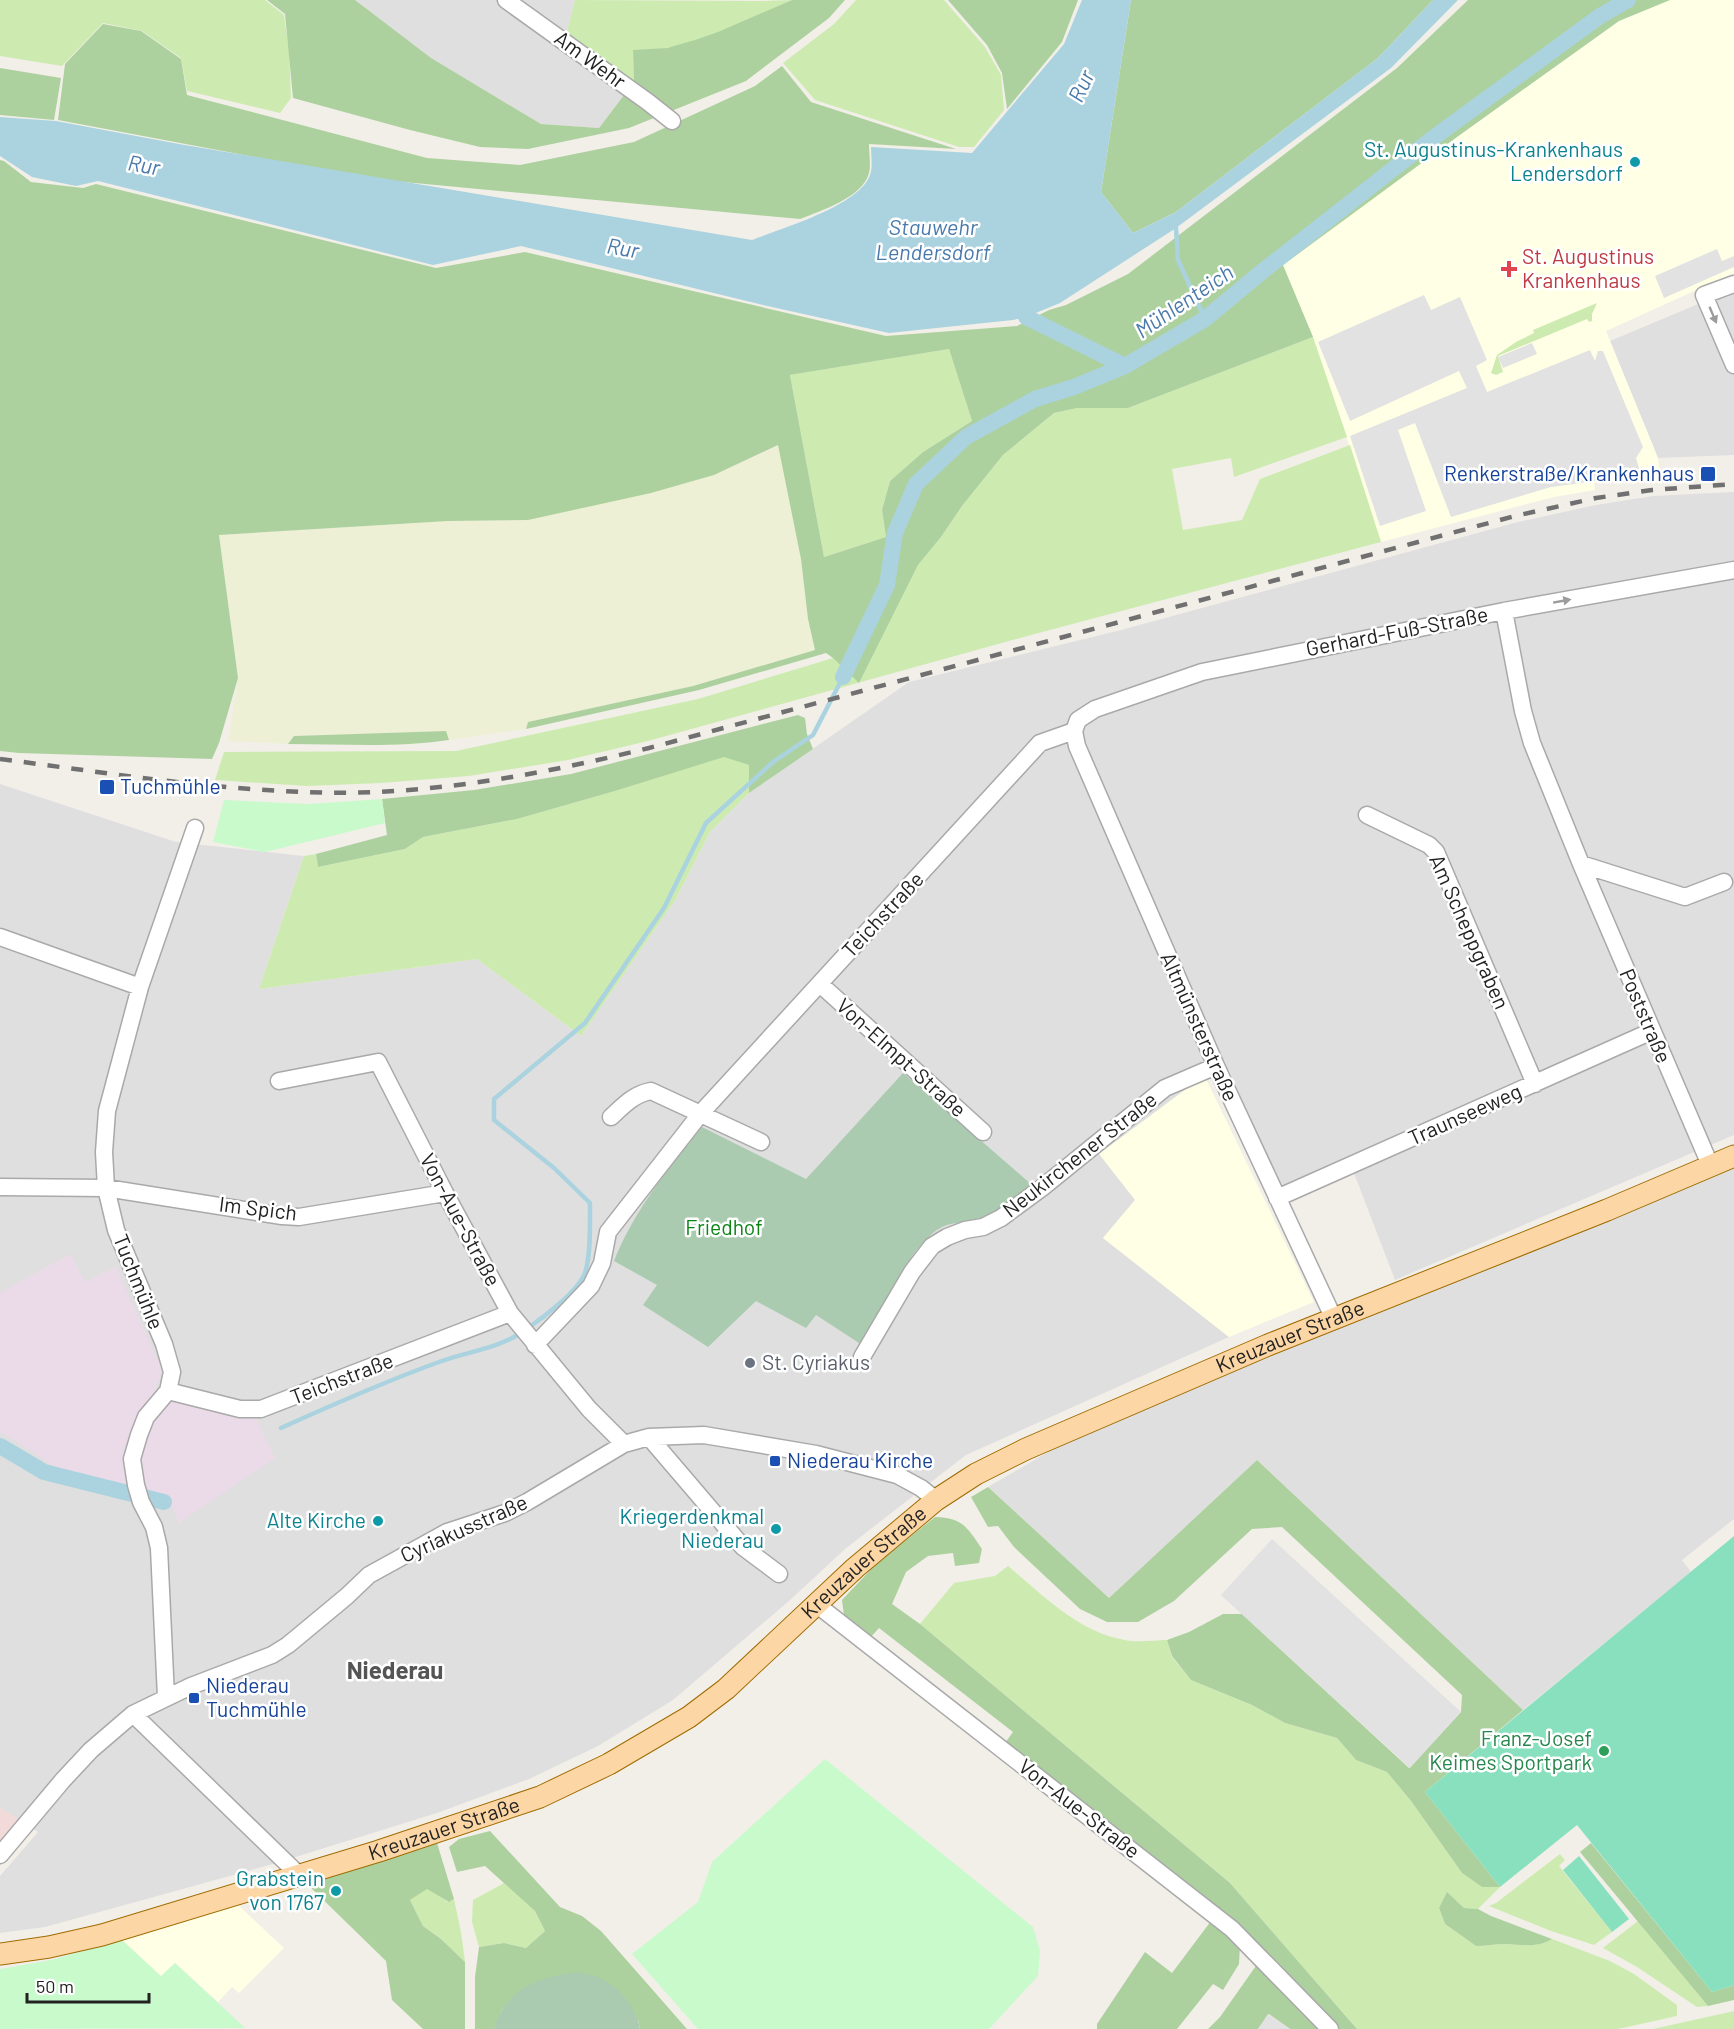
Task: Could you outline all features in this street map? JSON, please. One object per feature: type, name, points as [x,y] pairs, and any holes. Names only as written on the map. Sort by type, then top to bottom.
[{"type":"main road","name":"Kreuzauer Straße","points":[[0,1954],[49,1947],[102,1935],[439,1832],[540,1797],[609,1764],[689,1717],[726,1689],[898,1531],[936,1500],[976,1474],[1026,1449],[1268,1345],[1734,1156]]},
{"type":"street","name":"Am Wehr","points":[[506,0],[672,121]]},
{"type":"street","points":[[1734,284],[1704,296],[1734,365]]},
{"type":"street","name":"Gerhard-Fuß-Straße","points":[[1074,730],[1078,720],[1095,709],[1202,672],[1504,611],[1734,570]]},
{"type":"street","name":"Poststraße","points":[[1504,611],[1523,711],[1532,743],[1581,864],[1711,1167]]},
{"type":"street","name":"Teichstraße","points":[[532,1342],[591,1286],[602,1263],[608,1232],[701,1113],[1041,743],[1074,730]]},
{"type":"street","name":"Altmünsterstraße","points":[[1074,730],[1077,746],[1216,1066],[1334,1319]]},
{"type":"street","name":"Am Scheppgraben","points":[[1367,815],[1430,845],[1436,852],[1535,1084]]},
{"type":"street","name":"Tuchmühle","points":[[168,1391],[172,1372],[164,1344],[116,1230],[106,1188],[104,1152],[107,1111],[141,987],[195,828]]},
{"type":"street","points":[[1581,864],[1685,897],[1724,882]]},
{"type":"street","points":[[0,937],[141,987]]},
{"type":"street","name":"Von-Elmpt-Straße","points":[[820,984],[983,1132]]},
{"type":"street","name":"Traunseeweg","points":[[1277,1198],[1652,1031]]},
{"type":"street","name":"Von-Aue-Straße","points":[[279,1081],[378,1062],[445,1192],[515,1319],[589,1409],[624,1444]]},
{"type":"street","name":"Neukirchener Straße","points":[[862,1357],[912,1272],[932,1246],[946,1237],[965,1230],[983,1227],[1001,1218],[1165,1088],[1216,1066]]},
{"type":"street","points":[[611,1117],[640,1093],[651,1091],[761,1142]]},
{"type":"street","name":"Im Spich","points":[[0,1186],[106,1188],[299,1217],[445,1192]]},
{"type":"street","name":"Teichstraße","points":[[168,1391],[240,1409],[261,1408],[515,1319]]},
{"type":"street","points":[[166,1697],[159,1548],[154,1527],[141,1502],[132,1459],[146,1417],[168,1391]]},
{"type":"street","name":"Cyriakusstraße","points":[[0,1855],[63,1779],[91,1750],[133,1714],[166,1697],[272,1655],[288,1645],[369,1575],[447,1532],[505,1513],[527,1502],[624,1444],[649,1437],[704,1435],[816,1455],[897,1475],[921,1488],[936,1500]]},
{"type":"street","points":[[649,1437],[743,1547],[779,1574]]},
{"type":"street","name":"Von-Aue-Straße","points":[[816,1604],[1232,1929],[1330,2029]]},
{"type":"street","points":[[133,1714],[298,1875]]},
{"type":"shaded area","points":[[355,0],[575,0],[566,35],[634,82],[599,128],[541,124],[430,58]]},
{"type":"shaded area","name":"St. Augustinus Krankenhaus","points":[[1670,0],[1734,0],[1734,273],[1606,331],[1658,458],[1660,474],[1594,483],[1595,490],[1554,497],[1381,542],[1313,337],[1282,265],[1619,21]]},
{"type":"shaded area","points":[[1717,249],[1722,261],[1734,256],[1734,267],[1664,298],[1655,276]]},
{"type":"shaded area","points":[[1734,289],[1734,455],[1658,458],[1610,341]]},
{"type":"shaded area","points":[[1424,295],[1431,310],[1460,297],[1487,360],[1476,366],[1487,392],[1590,350],[1595,361],[1598,351],[1603,351],[1643,447],[1636,458],[1641,475],[1551,487],[1451,517],[1415,423],[1398,430],[1426,511],[1380,526],[1350,436],[1467,388],[1459,371],[1350,421],[1318,342]]},
{"type":"shaded area","points":[[1532,343],[1537,354],[1503,368],[1498,357]]},
{"type":"shaded area","points":[[779,445],[801,559],[808,619],[815,650],[693,686],[529,722],[526,729],[449,740],[446,731],[294,736],[288,744],[228,741],[238,678],[219,535],[448,521],[528,520],[714,475]]},
{"type":"shaded area","points":[[1734,492],[1734,1135],[1395,1280],[1349,1160],[1281,1189],[1229,1070],[1190,1086],[1135,1200],[1103,1238],[1229,1337],[966,1455],[845,1549],[789,1601],[673,1700],[598,1746],[529,1779],[437,1813],[273,1864],[45,1927],[0,1933],[0,1876],[38,1832],[0,1808],[0,784],[176,842],[304,856],[259,989],[477,959],[581,1036],[676,899],[710,832],[749,793],[909,682],[1121,630],[1518,522],[1596,505],[1653,496]]},
{"type":"shaded area","points":[[1206,1079],[1314,1302],[1229,1337],[1103,1238],[1135,1200],[1099,1154],[1190,1086]]},
{"type":"shaded area","points":[[1734,1167],[1734,1519],[1682,1560],[1691,1572],[1523,1710],[1257,1460],[1109,1598],[988,1487],[1067,1441],[1335,1327],[1590,1228]]},
{"type":"shaded area","points":[[70,1254],[85,1282],[116,1267],[162,1370],[153,1396],[255,1417],[275,1458],[179,1523],[171,1505],[148,1489],[70,1476],[0,1431],[0,1293]]},
{"type":"shaded area","points":[[1272,1539],[1461,1712],[1410,1768],[1221,1595]]},
{"type":"shaded area","points":[[0,1808],[20,1820],[0,1842]]},
{"type":"shaded area","points":[[237,1904],[284,1948],[239,1993],[232,1987],[218,2002],[175,1963],[161,1977],[122,1940]]},
{"type":"shaded area","points":[[1268,2014],[1290,2029],[1258,2029]]},
{"type":"green space","points":[[0,0],[265,0],[284,15],[289,51],[291,98],[280,113],[187,91],[181,58],[142,31],[103,23],[62,66],[0,56]]},
{"type":"green space","points":[[267,0],[355,0],[431,58],[541,124],[599,128],[634,82],[633,50],[667,48],[695,40],[792,0],[845,0],[829,18],[746,81],[629,128],[528,149],[480,147],[293,98],[285,14]]},
{"type":"green space","points":[[575,0],[792,0],[697,41],[662,49],[633,50],[634,82],[566,35]]},
{"type":"green space","points":[[856,0],[944,0],[985,47],[1001,75],[1004,110],[974,147],[959,147],[815,100],[783,63],[834,24]]},
{"type":"green space","points":[[948,0],[1078,0],[1062,42],[1007,109],[1002,73],[987,45]]},
{"type":"green space","points":[[1131,0],[1433,0],[1378,58],[1176,212],[1133,233],[1101,192]]},
{"type":"green space","points":[[1468,0],[1670,0],[1619,21],[1283,265],[1313,337],[1128,408],[1077,408],[1054,413],[1003,455],[918,565],[859,683],[826,653],[699,690],[526,729],[528,722],[693,686],[815,650],[808,619],[801,559],[778,445],[714,475],[651,493],[528,520],[448,521],[219,535],[238,678],[212,759],[0,751],[0,160],[31,182],[83,188],[96,184],[436,268],[525,252],[886,336],[1017,326],[1128,274],[1397,68]],"holes":[[[949,349],[972,421],[923,452],[890,481],[882,510],[886,537],[824,557],[790,375]]]},
{"type":"green space","points":[[103,24],[141,31],[181,59],[187,95],[427,158],[520,165],[634,142],[755,86],[782,66],[811,102],[956,149],[869,144],[869,173],[859,189],[840,202],[800,219],[372,179],[58,120],[65,64]]},
{"type":"green space","points":[[0,68],[61,78],[54,120],[0,115]]},
{"type":"green space","points":[[1597,303],[1592,314],[1592,321],[1589,322],[1587,319],[1498,356],[1503,372],[1496,375],[1491,373],[1497,355],[1534,333],[1533,330]]},
{"type":"green space","points":[[1313,337],[1347,437],[1234,477],[1231,458],[1172,469],[1183,530],[1242,520],[1260,479],[1350,445],[1381,542],[1031,635],[648,741],[568,760],[469,776],[381,783],[307,786],[215,780],[224,752],[456,751],[698,699],[833,658],[859,682],[918,565],[1003,455],[1054,413],[1077,408],[1128,408]]},
{"type":"green space","points":[[949,349],[972,421],[923,452],[890,481],[882,510],[886,537],[824,557],[790,375]]},
{"type":"green space","points":[[798,715],[805,718],[807,734],[813,749],[749,793],[749,765],[724,757],[517,819],[423,837],[405,849],[318,867],[316,854],[387,835],[382,799],[474,790],[571,774]]},
{"type":"green space","points":[[446,731],[449,740],[409,744],[288,744],[294,736]]},
{"type":"green space","points":[[724,756],[749,765],[749,793],[710,832],[676,899],[581,1036],[477,959],[259,989],[304,856],[316,854],[318,867],[405,849],[423,837],[517,819]]},
{"type":"green space","points":[[382,799],[385,823],[265,852],[213,842],[224,800],[309,804]]},
{"type":"green space","name":"Friedhof","points":[[903,1073],[1032,1185],[1009,1205],[990,1217],[947,1225],[930,1235],[897,1280],[862,1345],[816,1315],[806,1328],[756,1301],[708,1347],[643,1305],[657,1285],[614,1261],[642,1207],[664,1174],[702,1127],[806,1179]]},
{"type":"green space","points":[[1257,1460],[1523,1710],[1425,1792],[1500,1887],[1482,1887],[1462,1873],[1411,1801],[1387,1772],[1356,1760],[1337,1738],[1285,1723],[1252,1705],[1191,1680],[1172,1656],[1167,1640],[1189,1632],[1223,1614],[1242,1614],[1409,1768],[1461,1712],[1462,1695],[1282,1527],[1252,1529],[1174,1601],[1138,1622],[1107,1622],[1080,1609],[1014,1547],[998,1526],[988,1527],[971,1497],[988,1487],[1109,1598]]},
{"type":"green space","points":[[935,1517],[952,1519],[968,1529],[982,1549],[979,1563],[955,1566],[953,1553],[928,1556],[906,1572],[892,1604],[920,1624],[1230,1883],[1357,2029],[1290,2029],[1269,2014],[1258,2029],[1208,2029],[1220,2017],[1265,1953],[1005,1743],[1013,1732],[879,1628],[870,1638],[844,1616],[842,1600],[876,1564]]},
{"type":"green space","name":"Franz-Josef Keimes Sportpark","points":[[1734,1536],[1734,1985],[1712,1992],[1577,1825],[1500,1887],[1425,1792]]},
{"type":"green space","points":[[1008,1566],[1077,1621],[1108,1636],[1130,1641],[1167,1640],[1172,1657],[1191,1680],[1252,1705],[1285,1723],[1337,1738],[1356,1760],[1387,1772],[1411,1801],[1462,1873],[1482,1887],[1500,1887],[1478,1909],[1464,1908],[1447,1893],[1439,1908],[1445,1924],[1476,1946],[1535,1945],[1552,1939],[1610,1961],[1634,1974],[1677,2005],[1677,2016],[1618,2029],[1357,2029],[1230,1883],[920,1624],[954,1583],[995,1576]]},
{"type":"green space","points":[[825,1759],[1033,1927],[1040,1951],[1038,1976],[989,2029],[698,2029],[632,1954],[698,1902],[712,1862]]},
{"type":"green space","points":[[490,1831],[560,1907],[582,1916],[601,1931],[687,2029],[640,2029],[638,2020],[511,1999],[502,2010],[494,2029],[475,2029],[475,1977],[479,1947],[504,1943],[526,1948],[545,1931],[535,1911],[485,1866],[457,1872],[449,1847],[459,1839]]},
{"type":"green space","points":[[437,1843],[454,1899],[449,1902],[427,1889],[410,1900],[423,1926],[441,1939],[465,1962],[465,2029],[423,2029],[392,2000],[386,1961],[306,1883]]},
{"type":"green space","points":[[1591,1843],[1712,1992],[1734,1985],[1734,2000],[1708,2006],[1580,1852]]},
{"type":"green space","points":[[1560,1854],[1565,1860],[1559,1866],[1612,1932],[1594,1945],[1551,1931],[1489,1906]]},
{"type":"green space","points":[[1579,1856],[1629,1919],[1612,1932],[1563,1870]]},
{"type":"green space","points":[[504,1883],[535,1911],[545,1931],[526,1948],[504,1943],[479,1947],[472,1922],[473,1900]]},
{"type":"green space","points":[[427,1888],[448,1902],[454,1899],[465,1962],[441,1939],[423,1926],[410,1900]]},
{"type":"green space","points":[[1447,1892],[1464,1908],[1478,1909],[1552,1939],[1535,1945],[1476,1946],[1445,1924],[1439,1908]]},
{"type":"green space","points":[[1211,1921],[1240,1945],[1239,1964],[1223,1990],[1213,1984],[1177,2029],[1097,2029],[1097,2024],[1145,1952],[1172,1973]]},
{"type":"green space","points":[[1638,1921],[1708,2006],[1697,2007],[1637,1967],[1603,1948]]},
{"type":"green space","points":[[122,1940],[161,1976],[175,1963],[245,2028],[0,2029],[0,1969],[51,1960]]},
{"type":"green space","points":[[577,1972],[600,1978],[614,1987],[631,2006],[640,2029],[494,2029],[499,2015],[507,2004],[526,1987],[550,1977]]},
{"type":"green space","points":[[1734,2011],[1734,2029],[1653,2029]]},
{"type":"water","name":"Stauwehr Lendersdorf","points":[[1082,0],[1131,0],[1101,192],[1133,233],[1176,212],[1378,58],[1433,0],[1458,0],[1391,68],[1176,228],[1060,303],[1013,320],[889,333],[521,246],[433,265],[98,181],[76,186],[32,177],[0,156],[0,117],[56,121],[179,144],[752,240],[818,215],[851,197],[863,186],[870,175],[871,147],[972,153],[1064,44]]},
{"type":"waterway","name":"Mühlenteich","points":[[843,677],[887,585],[895,533],[916,484],[966,437],[1035,399],[1074,387],[1125,366],[1205,319],[1429,141],[1600,16],[1628,0]]},
{"type":"waterway","points":[[1176,228],[1178,260],[1205,319]]},
{"type":"waterway","points":[[1026,317],[1125,366]]},
{"type":"waterway","points":[[528,1328],[568,1296],[585,1273],[589,1248],[590,1203],[554,1168],[494,1120],[494,1099],[585,1023],[664,908],[706,823],[773,762],[813,735],[843,677]]},
{"type":"waterway","points":[[281,1428],[399,1377],[501,1343],[521,1333]]},
{"type":"waterway","points":[[0,1446],[44,1472],[164,1502]]},
{"type":"railway","points":[[0,759],[154,779],[307,792],[394,791],[480,782],[565,767],[649,748],[1515,516],[1596,498],[1652,490],[1734,484]]},
{"type":"place","name":"St. Augustinus-Krankenhaus Lendersdorf","points":[[1635,162]]},
{"type":"place","name":"St. Augustinus Krankenhaus","points":[[1509,269]]},
{"type":"place","name":"Renkerstraße/Krankenhaus","points":[[1708,474]]},
{"type":"place","name":"Tuchmühle","points":[[107,787]]},
{"type":"place","name":"St. Cyriakus","points":[[750,1363]]},
{"type":"place","name":"Niederau Kirche","points":[[775,1461]]},
{"type":"place","name":"Alte Kirche","points":[[378,1521]]},
{"type":"place","name":"Kriegerdenkmal Niederau","points":[[776,1529]]},
{"type":"place","name":"Niederau Tuchmühle","points":[[194,1698]]},
{"type":"place","name":"Franz-Josef Keimes Sportpark","points":[[1604,1751]]},
{"type":"place","name":"Grabstein von 1767","points":[[336,1891]]},
{"type":"district","name":"Niederau","points":[[395,1671]]},
{"type":"water label","name":"Rur","points":[[1081,86]]},
{"type":"water label","name":"Rur","points":[[144,165]]},
{"type":"water label","name":"Rur","points":[[623,248]]}]
